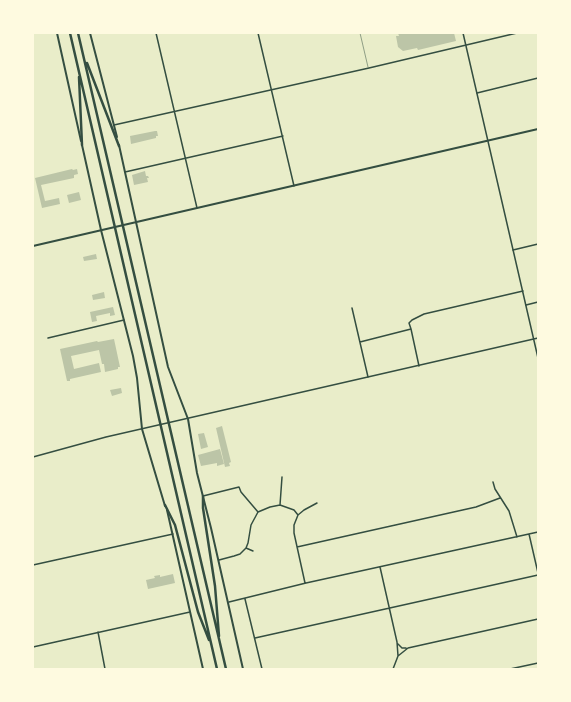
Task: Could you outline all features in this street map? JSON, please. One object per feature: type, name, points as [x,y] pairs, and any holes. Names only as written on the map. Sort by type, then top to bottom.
[{"type":"highway","points":[[70,33],[217,669]]},
{"type":"highway","points":[[78,33],[226,669]]},
{"type":"highway","points":[[84,55],[119,146]]},
{"type":"highway","points":[[79,70],[82,145]]},
{"type":"highway","points":[[203,496],[203,508],[215,586],[220,646]]},
{"type":"highway","points":[[165,505],[173,520],[198,612],[212,647]]},
{"type":"main road","points":[[57,33],[135,369],[142,429],[173,534],[203,669]]},
{"type":"main road","points":[[90,33],[137,222],[147,276],[168,366],[188,419],[197,474],[229,602],[243,669]]},
{"type":"main road","points":[[33,246],[538,130]]},
{"type":"street","points":[[156,33],[173,111],[197,208]]},
{"type":"street","points":[[258,33],[294,186]]},
{"type":"street","points":[[463,33],[538,358]]},
{"type":"street","points":[[114,125],[517,33]]},
{"type":"street","points":[[477,93],[538,78]]},
{"type":"street","points":[[125,172],[283,136]]},
{"type":"street","points":[[513,250],[538,244]]},
{"type":"street","points":[[419,366],[410,329],[410,323],[412,320],[424,314],[523,291]]},
{"type":"street","points":[[526,305],[538,302]]},
{"type":"street","points":[[352,308],[368,377]]},
{"type":"street","points":[[48,338],[124,320]]},
{"type":"street","points":[[360,342],[410,329]]},
{"type":"street","points":[[33,457],[142,429],[538,338]]},
{"type":"street","points":[[280,505],[282,477]]},
{"type":"street","points":[[493,482],[495,490],[509,511],[517,537]]},
{"type":"street","points":[[203,496],[239,487],[241,492],[258,512]]},
{"type":"street","points":[[297,547],[476,507],[500,498]]},
{"type":"street","points":[[306,583],[294,533],[294,525],[298,515],[317,503]]},
{"type":"street","points":[[219,560],[240,554],[246,548],[250,525],[258,512],[270,506],[280,505],[294,510],[298,515]]},
{"type":"street","points":[[229,602],[306,583],[538,532]]},
{"type":"street","points":[[33,565],[173,534]]},
{"type":"street","points":[[254,638],[538,574],[529,534]]},
{"type":"street","points":[[246,548],[253,551]]},
{"type":"street","points":[[380,567],[398,656],[393,669]]},
{"type":"street","points":[[245,598],[262,669]]},
{"type":"street","points":[[33,647],[190,612]]},
{"type":"street","points":[[396,642],[402,648],[408,648],[538,620]]},
{"type":"street","points":[[98,632],[105,669]]},
{"type":"street","points":[[398,656],[408,648]]},
{"type":"street","points":[[510,669],[538,663]]},
{"type":"lane","points":[[360,33],[369,68]]},
{"type":"building","points":[[398,33],[454,33],[456,41],[418,50],[417,48],[403,51],[398,47],[396,36],[399,36]]},
{"type":"building","points":[[157,131],[158,136],[156,136],[156,138],[131,144],[130,136]]},
{"type":"building","points":[[77,169],[78,174],[74,175],[74,178],[41,185],[45,201],[59,198],[60,204],[42,208],[35,178]]},
{"type":"building","points":[[145,171],[146,176],[149,178],[147,178],[148,182],[134,185],[132,175]]},
{"type":"building","points":[[79,192],[81,200],[69,203],[67,195]]},
{"type":"building","points":[[96,254],[97,259],[84,261],[83,257]]},
{"type":"building","points":[[104,292],[105,298],[93,300],[92,295]]},
{"type":"building","points":[[113,307],[115,315],[110,316],[110,313],[96,316],[97,321],[92,322],[90,312]]},
{"type":"building","points":[[114,339],[120,367],[118,367],[118,369],[105,372],[99,350],[71,356],[74,369],[99,363],[101,372],[67,381],[60,349]]},
{"type":"building","points":[[121,388],[122,393],[112,396],[110,390]]},
{"type":"building","points":[[222,426],[231,462],[229,463],[230,466],[225,467],[216,428]]},
{"type":"building","points":[[204,433],[208,447],[201,449],[198,434]]},
{"type":"building","points":[[220,449],[224,464],[217,466],[217,463],[201,466],[198,455]]},
{"type":"building","points":[[173,574],[175,583],[148,589],[146,580],[155,578],[154,576],[160,575],[160,577]]}]
